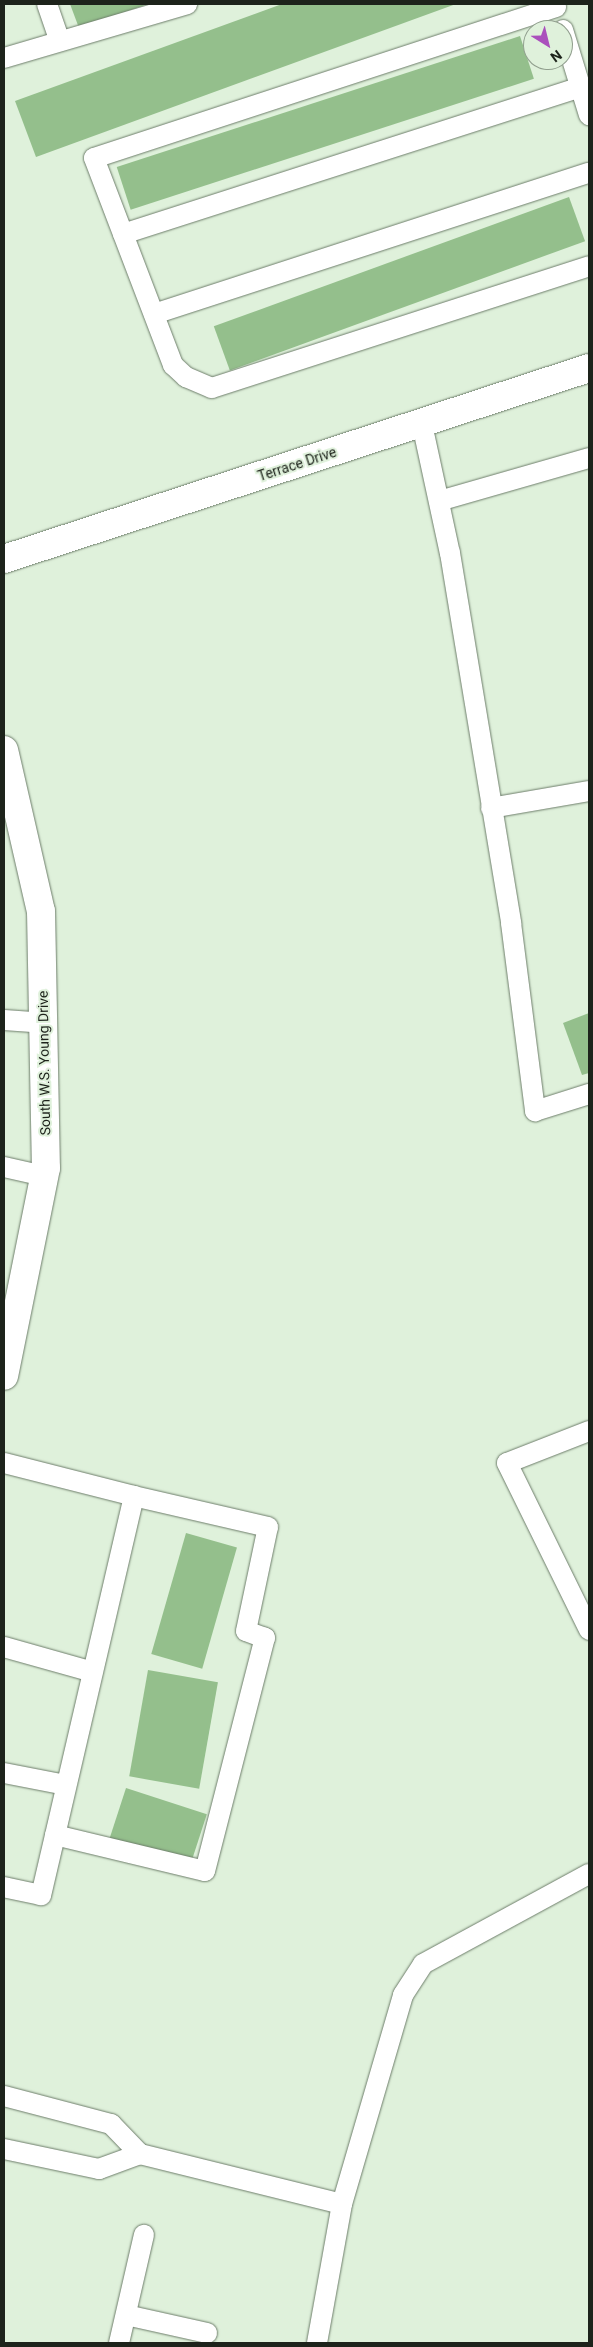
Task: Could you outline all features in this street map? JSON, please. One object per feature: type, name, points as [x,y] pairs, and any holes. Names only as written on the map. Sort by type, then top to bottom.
[{"type":"main road","name":"Terrace Drive","points":[[4,559],[589,368]]},
{"type":"main road","name":"South W.S. Young Drive","points":[[4,750],[41,911],[44,1176],[4,1376]]},
{"type":"lane","points":[[48,4],[60,41]]},
{"type":"lane","points":[[4,58],[186,4]]},
{"type":"lane","points":[[560,20],[555,5],[94,158],[173,364],[186,377],[212,388],[589,266]]},
{"type":"lane","points":[[573,62],[589,115]]},
{"type":"lane","points":[[123,234],[581,87]]},
{"type":"lane","points":[[154,314],[589,173]]},
{"type":"lane","points":[[422,424],[439,501],[492,808],[535,1111],[589,1094]]},
{"type":"lane","points":[[439,501],[589,458]]},
{"type":"lane","points":[[492,808],[589,792]]},
{"type":"lane","points":[[4,1020],[43,1023]]},
{"type":"lane","points":[[4,1167],[44,1176]]},
{"type":"lane","points":[[589,1431],[507,1464],[589,1630]]},
{"type":"lane","points":[[4,1464],[268,1527],[246,1631],[265,1638],[205,1871],[55,1835]]},
{"type":"lane","points":[[4,1887],[41,1895],[134,1496]]},
{"type":"lane","points":[[4,1647],[93,1672]]},
{"type":"lane","points":[[4,1773],[66,1785]]},
{"type":"lane","points":[[317,2343],[342,2204],[403,1995],[424,1964],[589,1874]]},
{"type":"lane","points":[[4,2096],[111,2124],[140,2154],[342,2204]]},
{"type":"lane","points":[[4,2149],[99,2169],[140,2154]]},
{"type":"lane","points":[[119,2343],[144,2235]]},
{"type":"lane","points":[[126,2315],[207,2333]]},
{"type":"building","points":[[70,4],[148,4],[79,28]]},
{"type":"building","points":[[282,4],[456,4],[36,157],[15,101]]},
{"type":"building","points":[[520,36],[523,45],[523,70],[531,70],[534,79],[131,210],[117,167]]},
{"type":"building","points":[[569,197],[585,241],[230,370],[214,326]]},
{"type":"building","points":[[589,1013],[589,1073],[582,1075],[563,1023]]},
{"type":"building","points":[[186,1533],[237,1548],[202,1669],[151,1654]]},
{"type":"building","points":[[148,1670],[218,1682],[199,1789],[129,1776]]},
{"type":"building","points":[[126,1788],[207,1814],[190,1866],[109,1839]]}]
